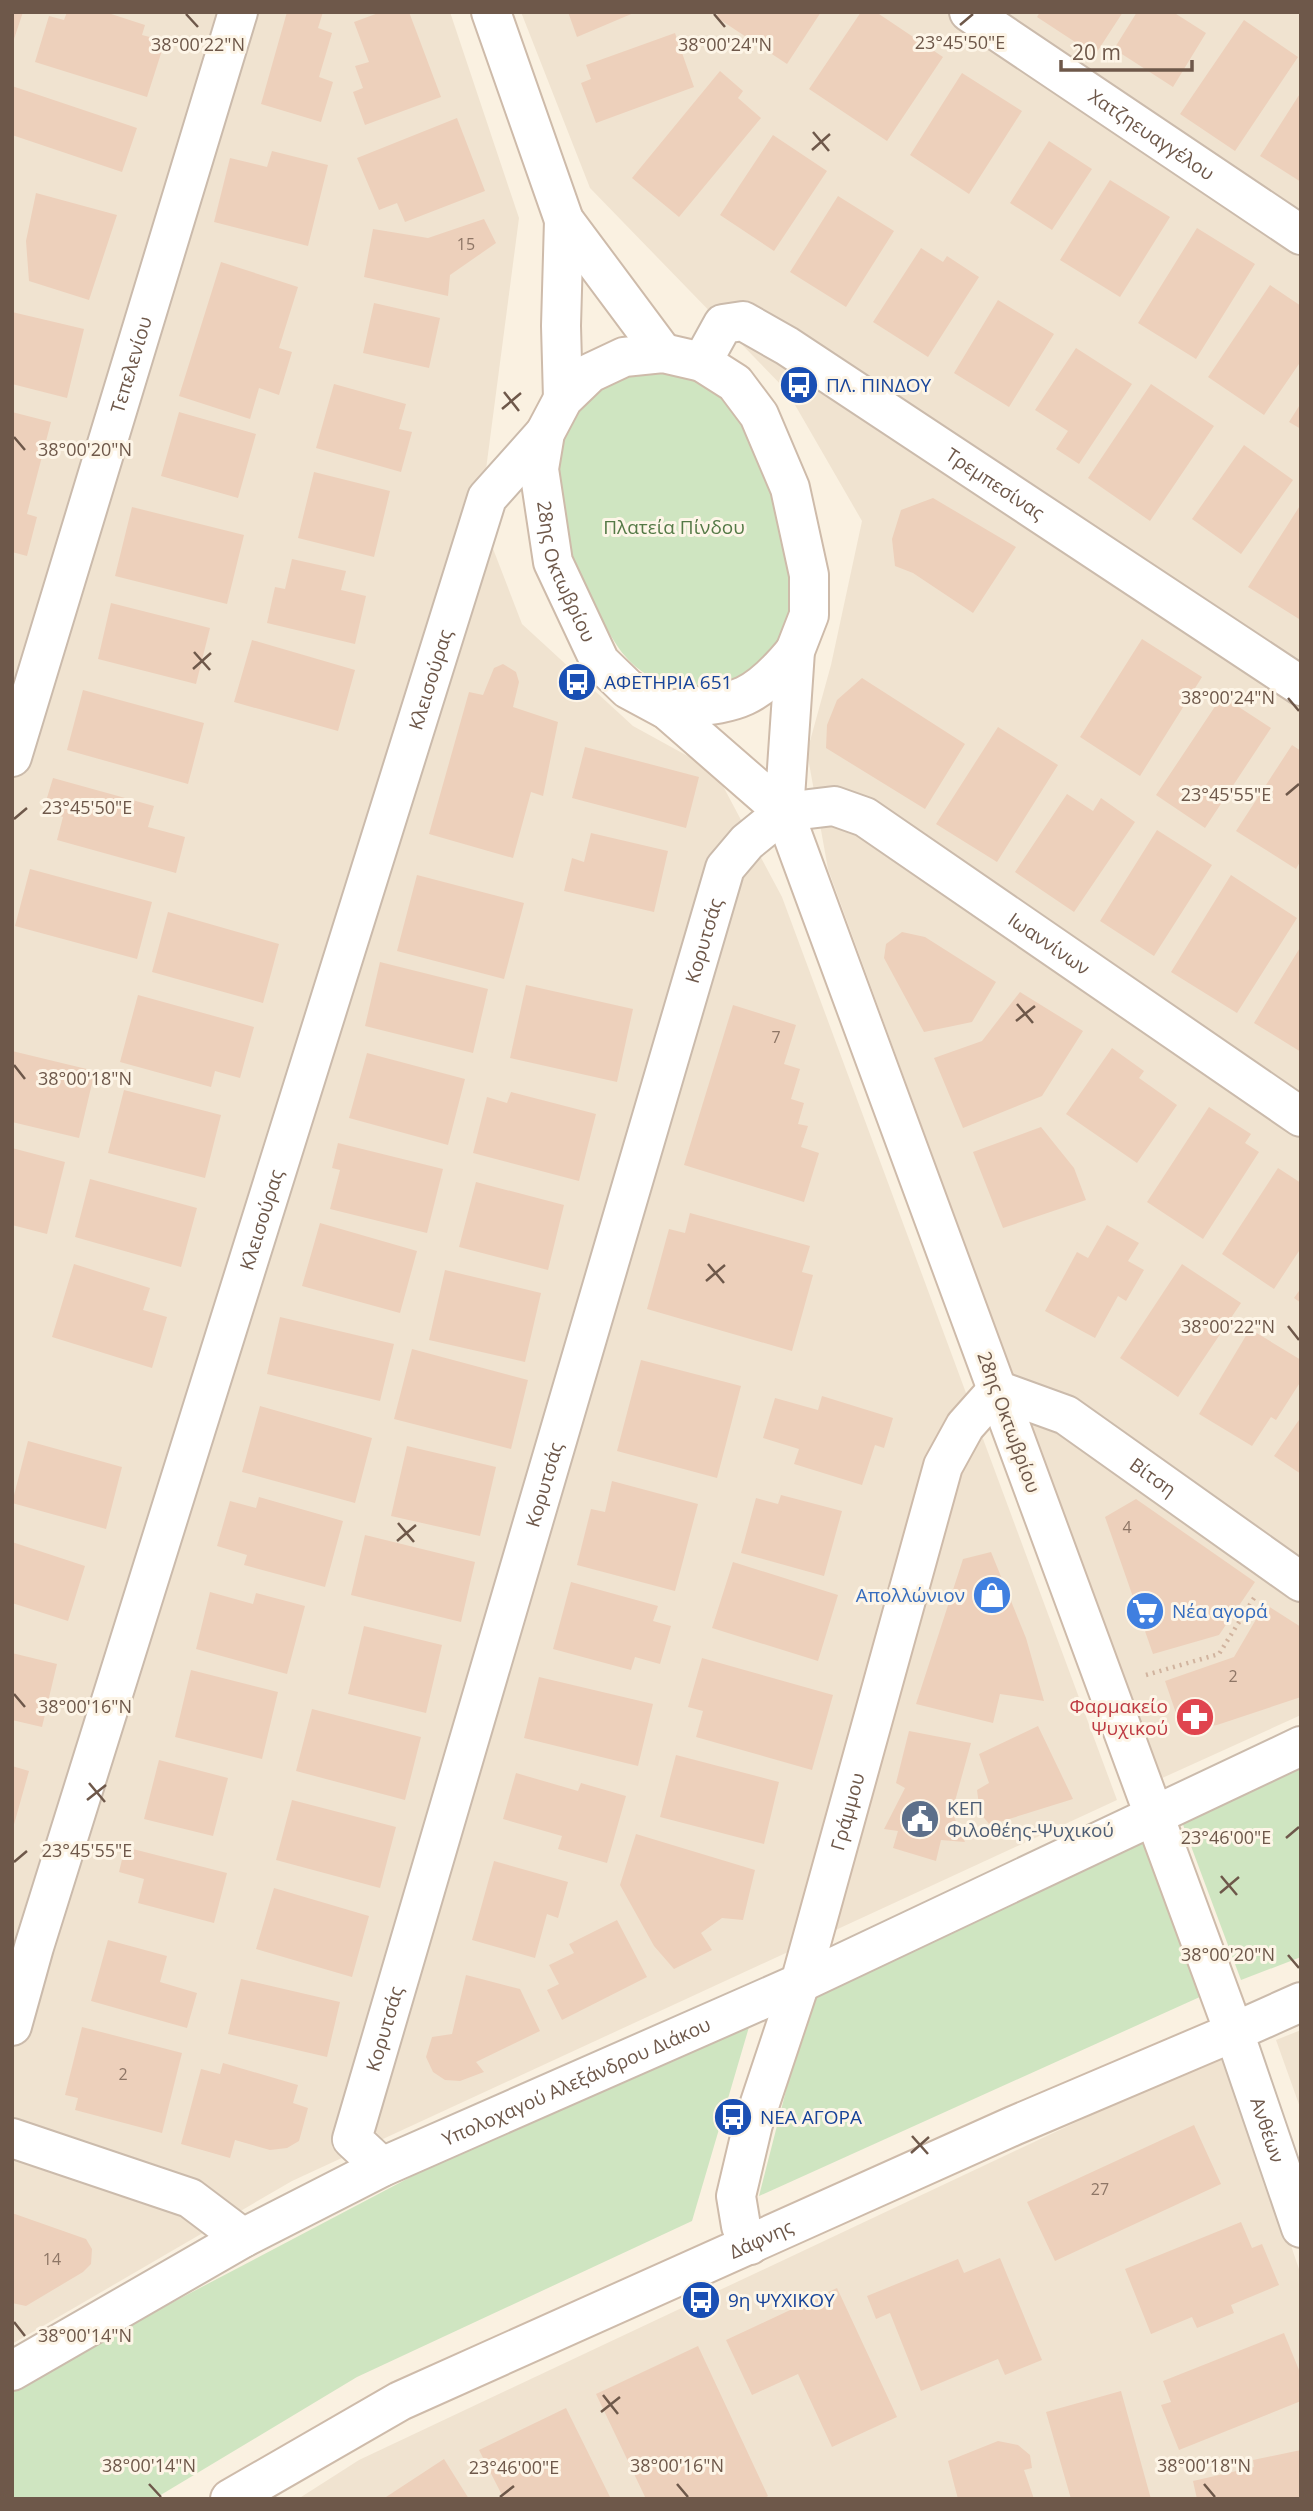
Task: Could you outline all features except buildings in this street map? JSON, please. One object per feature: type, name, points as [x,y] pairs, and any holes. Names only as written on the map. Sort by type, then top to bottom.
[{"type":"street","name":"Τεπελενίου","points":[[12,757],[239,12]]},
{"type":"street","name":"28ης Οκτωβρίου","points":[[491,12],[564,220],[663,353]]},
{"type":"street","name":"Χατζηευαγγέλου","points":[[970,12],[1301,235]]},
{"type":"street","name":"28ης Οκτωβρίου","points":[[563,399],[561,327],[564,220]]},
{"type":"street","name":"Τρεμπεσίνας","points":[[702,362],[723,324],[743,321],[788,346],[1301,686]]},
{"type":"street","name":"28ης Οκτωβρίου","points":[[783,812],[667,710],[628,689],[600,662],[552,562],[539,469],[545,433],[563,399],[590,373],[624,357],[663,353],[702,362],[734,383],[759,415],[790,488],[809,575],[809,615],[795,652],[783,812],[1234,2032]]},
{"type":"street","name":"Κλεισούρας","points":[[12,2026],[23,1942],[487,498],[545,433]]},
{"type":"street","name":"28ης Οκτωβρίου","points":[[667,710],[736,702],[770,682],[795,652]]},
{"type":"street","name":"Ιωαννίνων","points":[[783,812],[834,806],[865,817],[1301,1117]]},
{"type":"street","name":"Κορυτσάς","points":[[382,2167],[352,2139],[725,868],[747,842],[783,812]]},
{"type":"street","name":"Βίτση","points":[[997,1390],[1066,1415],[1301,1582]]},
{"type":"street","name":"Γράμμου","points":[[750,2245],[741,2226],[736,2196],[753,2124],[800,1983],[943,1466],[965,1426],[997,1390]]},
{"type":"street","name":"Υπολοχαγού Αλεξάνδρου Διάκου","points":[[12,2371],[243,2238],[382,2167],[800,1983],[1152,1813],[1301,1746]]},
{"type":"street","name":"Δάφνης","points":[[230,2499],[400,2401],[1013,2126],[1301,2002]]},
{"type":"street","name":"Ανθέων","points":[[1234,2032],[1301,2228]]},
{"type":"street","points":[[12,2138],[190,2198],[243,2238]]},
{"type":"path","points":[[1107,1689],[1166,1667],[1219,1654],[1261,1587]]},
{"type":"shaded area","points":[[12,12],[450,12],[519,218],[480,515],[522,624],[633,726],[715,771],[782,897],[1117,1800],[292,2181],[12,2344]]},
{"type":"shaded area","points":[[521,12],[1301,12],[1301,1715],[1160,1779],[828,869],[807,752],[831,665],[862,521],[787,391],[590,188]]},
{"type":"shaded area","points":[[1301,2030],[1301,2110],[1276,2040]]},
{"type":"shaded area","points":[[1225,2052],[1301,2275],[1301,2499],[298,2499],[359,2460]]},
{"type":"green space","name":"Πλατεία Πίνδου","points":[[665,370],[713,387],[726,398],[739,416],[765,469],[786,533],[792,564],[792,612],[778,643],[768,657],[755,668],[742,676],[712,686],[679,686],[664,682],[649,676],[622,653],[579,576],[568,540],[559,464],[561,449],[572,419],[581,406],[604,384],[637,371]]},
{"type":"green space","points":[[1301,1768],[1301,1957],[1241,1980],[1182,1822]]},
{"type":"green space","points":[[1145,1842],[1202,1996],[759,2196],[810,1997]]},
{"type":"green space","points":[[749,2027],[692,2221],[357,2377],[154,2499],[12,2499],[12,2392],[101,2340],[479,2141]]},
{"type":"place","name":"ΠΛ. ΠΙΝΔΟΥ","points":[[799,385]]},
{"type":"place","name":"ΑΦΕΤΗΡΙΑ 651","points":[[577,682]]},
{"type":"place","name":"Απολλώνιον","points":[[992,1595]]},
{"type":"place","name":"Νέα αγορά","points":[[1145,1611]]},
{"type":"place","name":"Φαρμακείο Ψυχικού","points":[[1195,1717]]},
{"type":"place","name":"ΚΕΠ Φιλοθέης-Ψυχικού","points":[[920,1819]]},
{"type":"place","name":"ΝΕΑ ΑΓΟΡΑ","points":[[733,2117]]},
{"type":"place","name":"9η ΨΥΧΙΚΟΥ","points":[[701,2300]]}]
